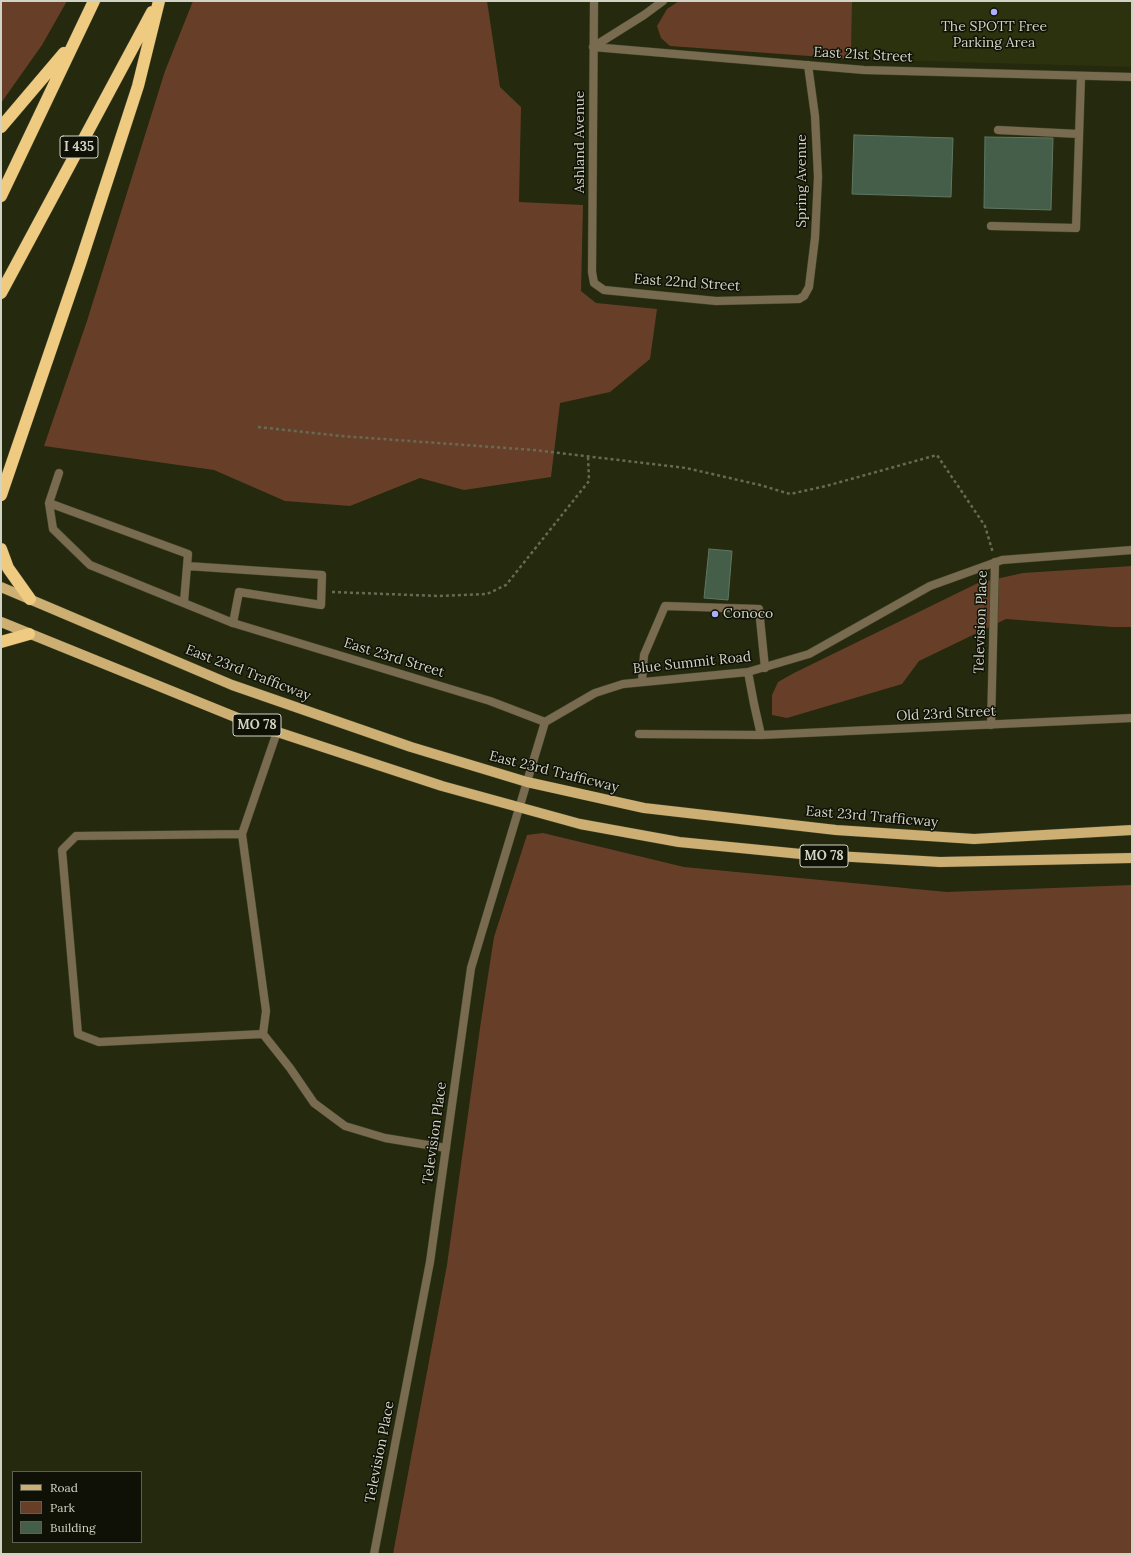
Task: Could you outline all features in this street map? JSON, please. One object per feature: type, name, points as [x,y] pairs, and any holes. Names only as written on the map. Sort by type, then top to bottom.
[{"type":"highway","points":[[1,196],[94,1]]},
{"type":"highway","points":[[1,495],[80,264],[138,86],[158,1]]},
{"type":"highway","name":"I 435","points":[[1,293],[158,1]]},
{"type":"highway","points":[[1,127],[75,40]]},
{"type":"highway","points":[[1,549],[8,568],[30,599]]},
{"type":"highway","points":[[1,642],[29,634]]},
{"type":"main road","name":"East 23rd Trafficway","points":[[1,587],[232,684],[411,747],[527,782],[644,808],[836,830],[974,839],[1132,830]]},
{"type":"main road","name":"MO 78","points":[[1,622],[250,723],[442,786],[580,824],[679,842],[801,854],[940,862],[1132,858]]},
{"type":"street","name":"Ashland Avenue","points":[[594,1],[592,272],[594,283]]},
{"type":"street","points":[[593,47],[644,15],[663,1]]},
{"type":"street","name":"East 21st Street","points":[[593,47],[864,70],[1132,77]]},
{"type":"street","name":"Spring Avenue","points":[[804,296],[809,287],[815,238],[818,177],[815,116],[808,65]]},
{"type":"street","points":[[991,226],[1076,228],[1082,76]]},
{"type":"street","points":[[998,130],[1079,134]]},
{"type":"street","name":"East 22nd Street","points":[[594,283],[604,290],[716,301],[799,298],[804,296]]},
{"type":"street","points":[[59,473],[49,503],[188,554],[184,602]]},
{"type":"street","name":"East 23rd Street","points":[[49,503],[52,529],[90,565],[233,623],[490,701],[545,722]]},
{"type":"street","name":"Television Place","points":[[991,725],[995,562],[1032,557],[1132,550]]},
{"type":"street","name":"Blue Summit Road","points":[[545,722],[595,693],[623,684],[748,672],[809,654],[930,586],[995,562]]},
{"type":"street","points":[[187,566],[322,575],[321,605],[239,592],[233,623]]},
{"type":"street","points":[[642,681],[644,655],[665,606],[759,609],[764,668]]},
{"type":"street","points":[[639,734],[762,735],[748,672]]},
{"type":"street","name":"Old 23rd Street","points":[[762,735],[1132,718]]},
{"type":"street","name":"Television Place","points":[[374,1554],[430,1262],[471,968],[545,722]]},
{"type":"street","points":[[277,732],[242,834],[266,1011],[263,1034],[290,1068],[314,1103],[345,1126],[385,1138],[446,1148]]},
{"type":"street","points":[[242,834],[76,836],[62,850],[78,1034],[99,1042],[263,1034]]},
{"type":"path","points":[[258,427],[340,436],[534,450],[686,468],[760,485],[790,494],[826,486],[937,455],[985,526],[995,562]]},
{"type":"path","points":[[322,592],[439,596],[487,594],[506,585],[588,481],[588,456]]},
{"type":"shaded area","points":[[852,1],[1132,1],[1132,67],[851,59]]},
{"type":"green space","points":[[1,1],[67,1],[42,45],[1,103]]},
{"type":"green space","points":[[193,1],[487,1],[500,87],[521,107],[519,202],[583,205],[581,291],[596,303],[657,309],[650,359],[610,392],[560,403],[551,477],[464,490],[420,478],[350,506],[285,501],[214,470],[44,446],[87,321],[165,71]]},
{"type":"green space","points":[[679,1],[852,1],[851,59],[670,46],[661,38],[657,26],[667,9]]},
{"type":"green space","points":[[1132,566],[1132,627],[1112,627],[1006,619],[919,661],[902,684],[787,718],[772,715],[772,695],[778,682],[978,583],[1023,573]]},
{"type":"green space","points":[[543,833],[684,867],[947,892],[1132,885],[1132,1554],[393,1554],[447,1265],[494,937],[527,835]]},
{"type":"building","points":[[854,135],[953,138],[951,197],[852,194]]},
{"type":"building","points":[[985,137],[1053,138],[1051,210],[984,208]]},
{"type":"building","points":[[709,549],[732,551],[728,600],[704,598]]},
{"type":"place","name":"The SPOTT Free Parking Area","points":[[994,12]]},
{"type":"place","name":"Conoco","points":[[715,614]]}]
